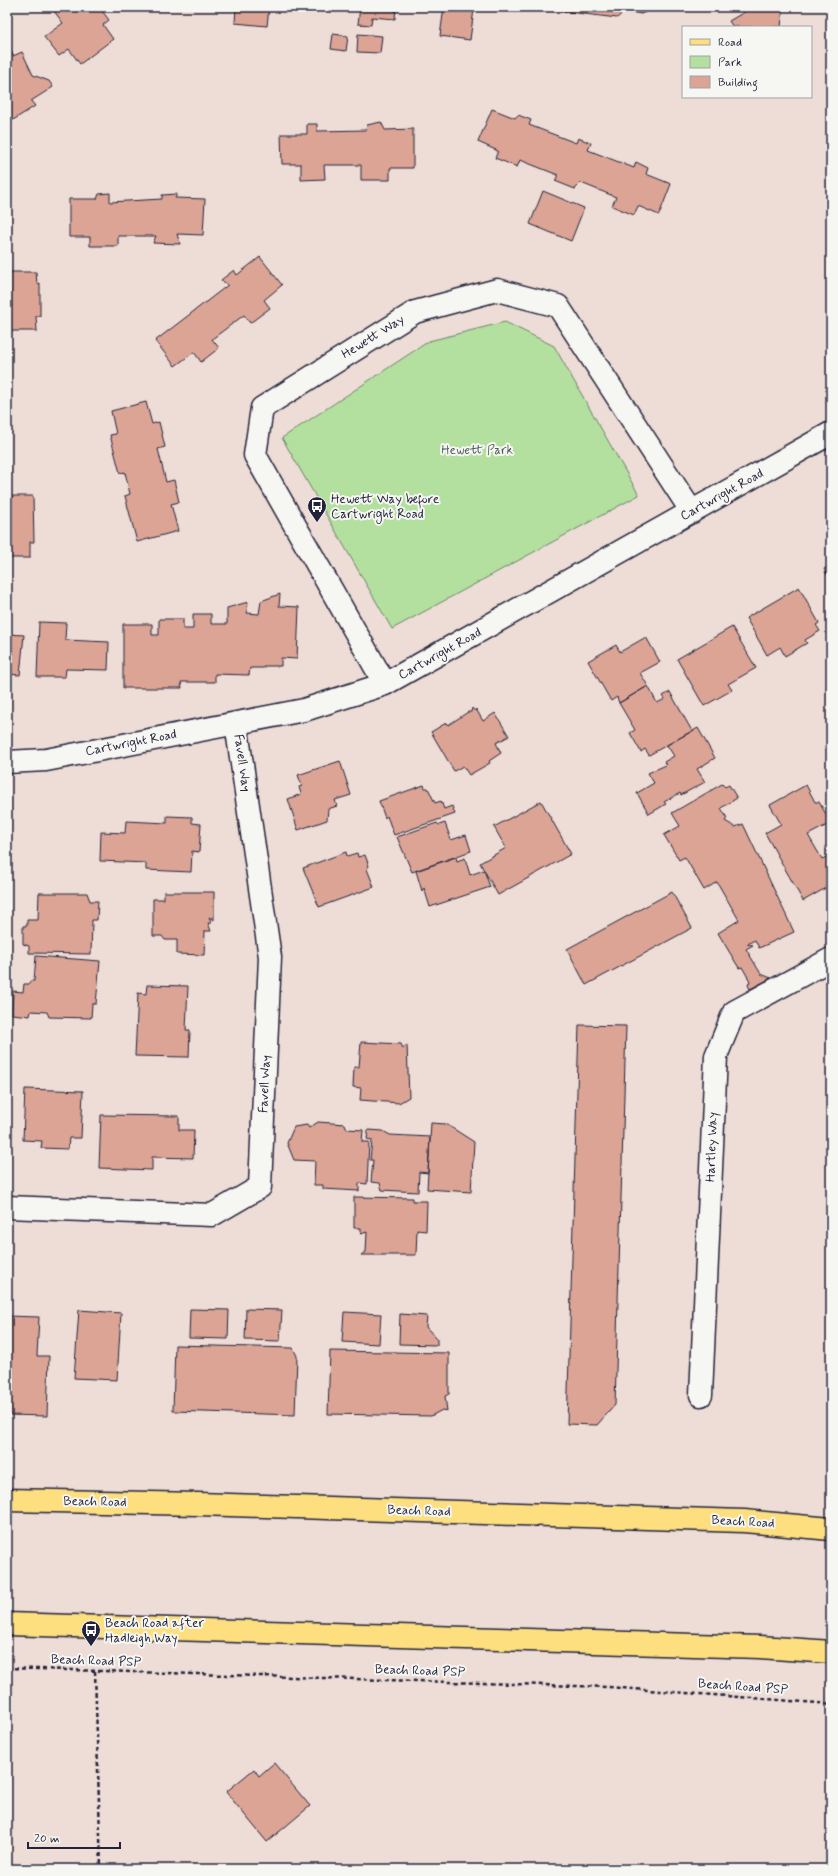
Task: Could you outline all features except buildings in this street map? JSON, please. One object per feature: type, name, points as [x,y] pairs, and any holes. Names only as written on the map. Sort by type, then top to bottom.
[{"type":"main road","name":"Beach Road","points":[[7,1500],[206,1504],[744,1521],[831,1529]]},
{"type":"main road","points":[[7,1624],[760,1647],[831,1652]]},
{"type":"street","name":"Hewett Way","points":[[385,684],[255,455],[262,408],[415,312],[497,290],[558,306],[692,512]]},
{"type":"street","name":"Cartwright Road","points":[[7,762],[46,760],[304,710],[385,684],[831,433]]},
{"type":"street","name":"Favell Way","points":[[7,1207],[212,1215],[260,1187],[270,957],[236,723]]},
{"type":"street","name":"Hartley Way","points":[[702,1395],[716,1056],[734,1012],[831,959]]},
{"type":"path","name":"Beach Road PSP","points":[[7,1668],[608,1687],[831,1704]]},
{"type":"path","points":[[95,1670],[101,1869]]},
{"type":"green space","name":"Hewett Park","points":[[505,322],[554,346],[639,495],[392,629],[282,438],[429,341]]},
{"type":"place","name":"Hewett Way before Cartwright Road","points":[[317,523]]},
{"type":"place","name":"Beach Road after Hadleigh Way","points":[[91,1647]]}]
